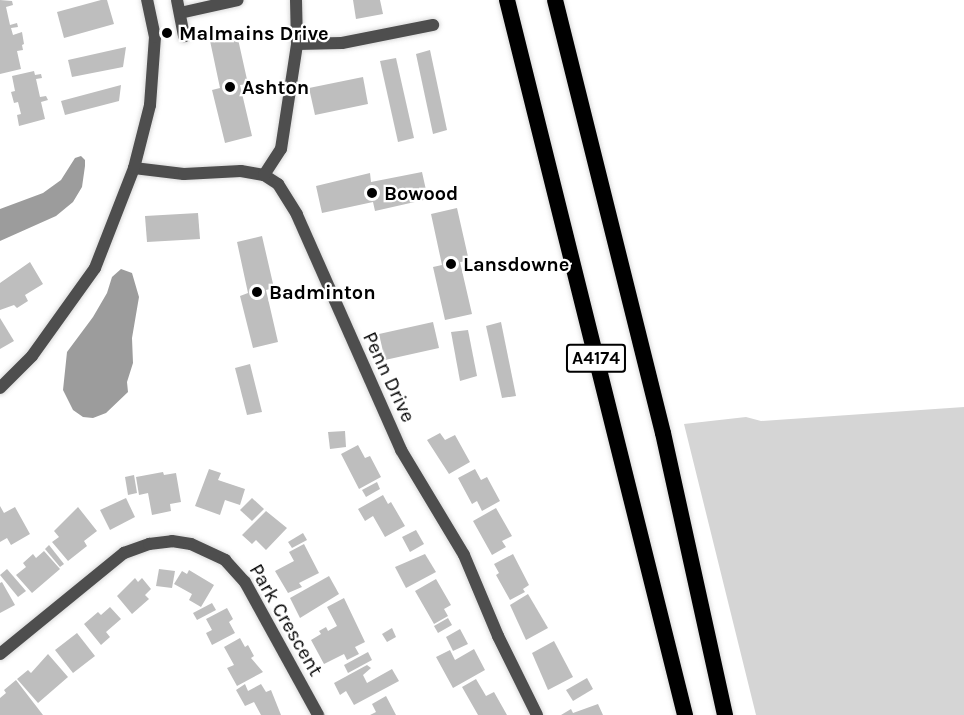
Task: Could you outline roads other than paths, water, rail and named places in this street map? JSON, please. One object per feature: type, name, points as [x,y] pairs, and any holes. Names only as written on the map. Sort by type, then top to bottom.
[{"type":"highway","name":"A4174","points":[[507,0],[685,715]]},
{"type":"highway","name":"A4174","points":[[555,0],[663,433],[725,715]]},
{"type":"street","points":[[0,388],[32,356],[95,268],[134,168],[150,105],[155,37],[147,0]]},
{"type":"street","points":[[177,0],[184,36]]},
{"type":"street","points":[[180,14],[238,0]]},
{"type":"street","points":[[134,168],[184,174],[241,171],[264,175],[281,149],[297,44],[296,0]]},
{"type":"street","points":[[297,44],[342,43],[433,25]]},
{"type":"street","name":"Penn Drive","points":[[264,175],[278,184],[297,215],[400,450],[464,555],[498,636],[537,715]]},
{"type":"street","name":"Park Crescent","points":[[0,654],[124,553],[149,544],[172,541],[191,544],[225,560],[245,582],[318,715]]},
{"type":"place","name":"Malmains Drive","points":[[167,33]]},
{"type":"place","name":"Ashton","points":[[230,87]]},
{"type":"place","name":"Bowood","points":[[372,193]]},
{"type":"place","name":"Lansdowne","points":[[451,264]]},
{"type":"place","name":"Badminton","points":[[257,292]]}]
